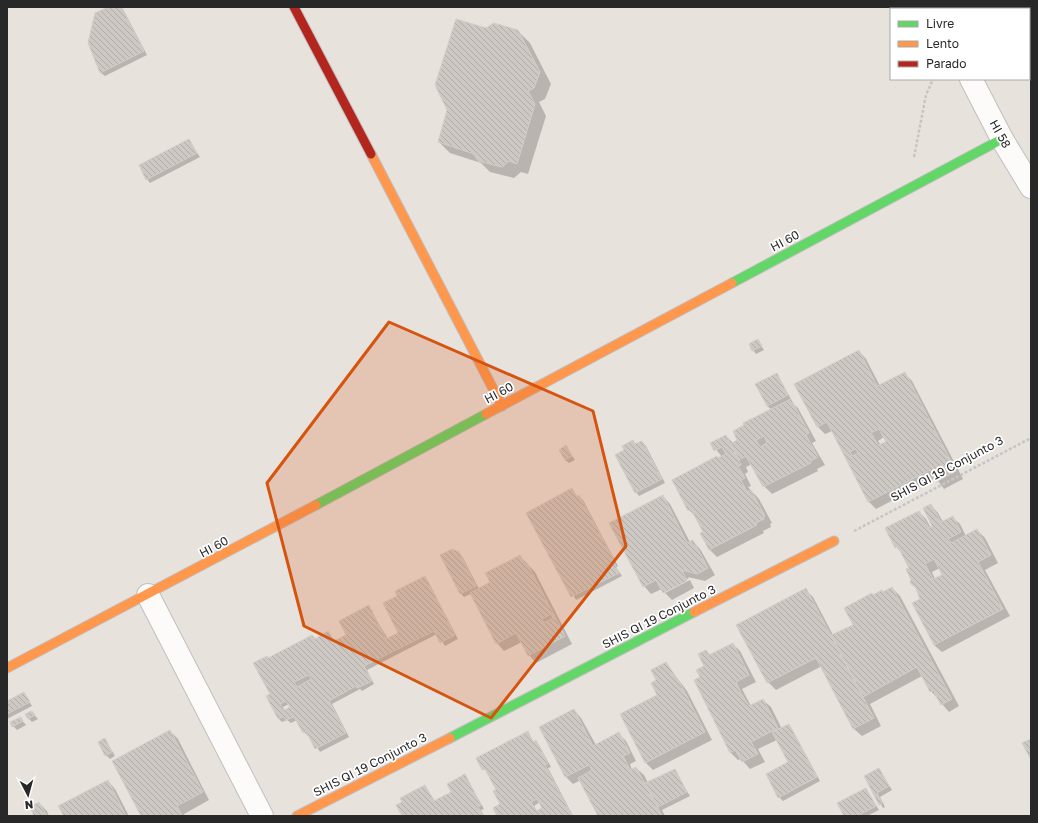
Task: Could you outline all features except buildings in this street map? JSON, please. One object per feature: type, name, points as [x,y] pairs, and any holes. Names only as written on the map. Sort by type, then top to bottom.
[{"type":"street","points":[[294,7],[502,406]]},
{"type":"street","name":"HI 58","points":[[972,80],[1002,139],[1031,187]]},
{"type":"street","name":"HI 60","points":[[8,663],[148,595],[1002,139]]},
{"type":"street","name":"SHIS QI 19 Conjunto 3","points":[[297,816],[834,541]]},
{"type":"street","points":[[148,595],[262,816]]},
{"type":"path","points":[[908,161],[914,157],[926,95],[933,80]]},
{"type":"path","name":"SHIS QI 19 Conjunto 3","points":[[834,541],[1031,438]]},
{"type":"highlighted area","points":[[389,322],[593,411],[626,546],[491,718],[304,626],[267,483]]},
{"type":"traffic: fast","points":[[732,283],[1002,139]]},
{"type":"traffic: fast","points":[[316,505],[486,414]]},
{"type":"traffic: fast","points":[[450,738],[694,612]]},
{"type":"traffic: slow","points":[[371,154],[502,406]]},
{"type":"traffic: slow","points":[[486,414],[732,283]]},
{"type":"traffic: slow","points":[[7,668],[316,505]]},
{"type":"traffic: slow","points":[[694,612],[834,541]]},
{"type":"traffic: slow","points":[[297,816],[450,738]]},
{"type":"traffic: jam","points":[[294,7],[371,154]]}]
